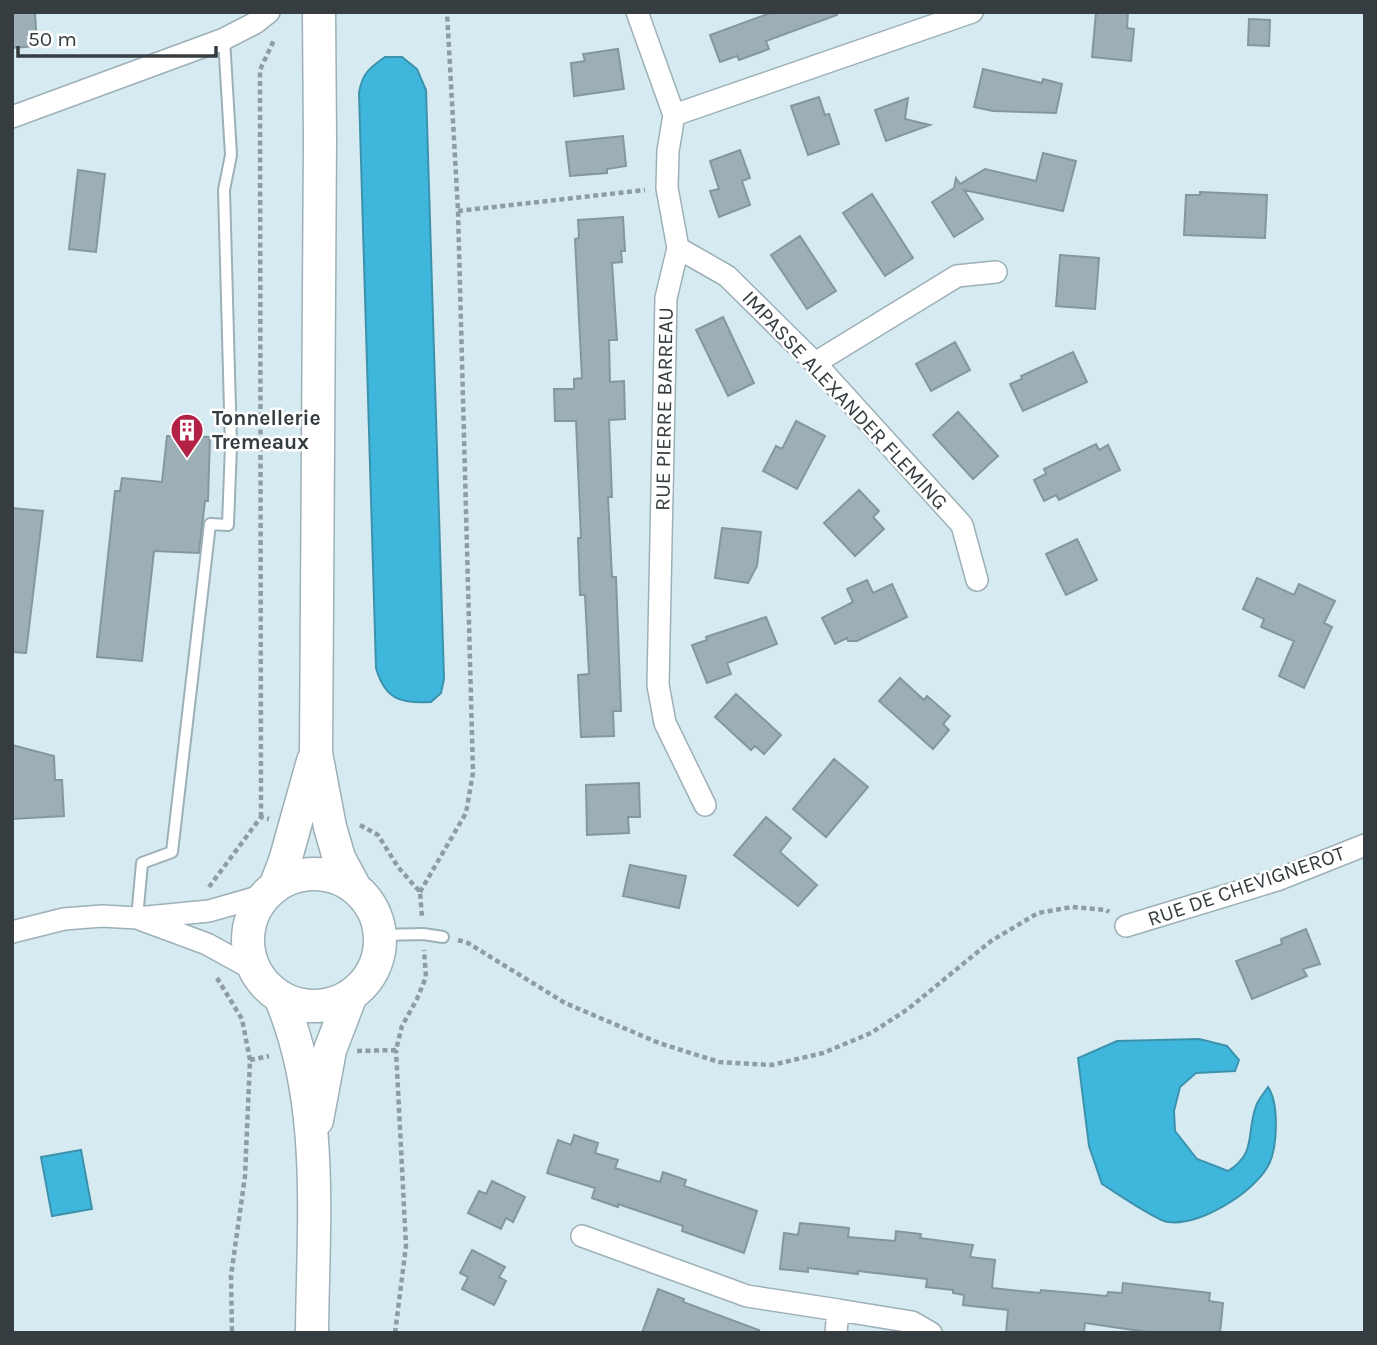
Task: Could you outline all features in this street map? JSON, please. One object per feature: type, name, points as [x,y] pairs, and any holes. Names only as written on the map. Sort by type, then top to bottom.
[{"type":"main road","points":[[318,12],[320,166],[316,753],[330,827],[339,858],[354,887]]},
{"type":"main road","points":[[270,891],[294,877],[315,874],[335,877],[354,887],[367,900],[377,916],[381,935],[380,953],[374,969],[351,995],[328,1005],[303,1005],[280,997],[266,986],[256,971],[249,952],[248,931],[254,912],[270,891],[296,825],[316,753]]},
{"type":"main road","points":[[313,1138],[330,1050],[351,995]]},
{"type":"main road","points":[[280,997],[298,1050],[313,1138],[312,1333]]},
{"type":"street","points":[[12,117],[224,39],[255,23],[269,12]]},
{"type":"street","name":"RUE PIERRE BARREAU","points":[[637,12],[674,115],[668,151],[667,188],[678,248],[666,298],[658,685],[665,723],[705,805]]},
{"type":"street","points":[[674,115],[972,12]]},
{"type":"street","name":"IMPASSE ALEXANDER FLEMING","points":[[678,248],[727,276],[815,363],[962,525],[977,580]]},
{"type":"street","points":[[815,363],[957,276],[996,272]]},
{"type":"street","name":"RUE DE CHEVIGNEROT","points":[[1126,926],[1277,880],[1365,845]]},
{"type":"street","points":[[12,932],[64,919],[102,916],[137,918],[209,911],[270,891]]},
{"type":"street","points":[[137,918],[207,944],[256,971]]},
{"type":"street","points":[[582,1236],[747,1296],[912,1322],[931,1333]]},
{"type":"street","points":[[836,1333],[838,1310]]},
{"type":"lane","points":[[137,918],[142,863],[172,852],[210,524],[228,525],[231,445],[224,190],[231,155],[224,39]]},
{"type":"lane","points":[[381,935],[423,934],[443,937]]},
{"type":"path","points":[[395,1333],[406,1246],[396,1050],[402,1026],[426,977],[420,892],[466,813],[473,773],[458,211],[447,12]]},
{"type":"path","points":[[209,911],[206,894],[212,881],[261,817],[260,70],[264,57],[278,35]]},
{"type":"path","points":[[458,211],[667,188]]},
{"type":"path","points":[[261,817],[296,825]]},
{"type":"path","points":[[330,827],[349,823],[366,826],[378,835],[398,867],[420,892]]},
{"type":"path","points":[[443,937],[468,943],[565,1003],[659,1043],[719,1062],[772,1065],[823,1053],[871,1033],[908,1009],[991,941],[1038,913],[1072,906],[1106,909],[1126,926]]},
{"type":"path","points":[[207,944],[204,958],[242,1019],[250,1060],[245,1176],[231,1276],[232,1333]]},
{"type":"path","points":[[250,1060],[298,1050]]},
{"type":"path","points":[[330,1050],[396,1050]]},
{"type":"water","points":[[385,57],[402,57],[417,69],[426,90],[444,679],[441,693],[431,702],[411,702],[395,697],[384,687],[376,668],[359,93],[367,72]]},
{"type":"water","points":[[1199,1039],[1227,1046],[1239,1060],[1235,1071],[1196,1073],[1180,1087],[1174,1111],[1175,1131],[1197,1159],[1228,1171],[1247,1150],[1256,1106],[1268,1087],[1272,1094],[1275,1114],[1274,1148],[1268,1166],[1261,1176],[1238,1197],[1195,1219],[1168,1222],[1146,1212],[1102,1184],[1089,1146],[1078,1058],[1117,1041]]},
{"type":"water","points":[[81,1150],[92,1209],[52,1216],[41,1157]]},
{"type":"building","points":[[12,12],[35,12],[37,46],[12,48]]},
{"type":"building","points":[[773,12],[836,12],[837,15],[766,41],[769,49],[739,60],[737,56],[720,62],[710,35]]},
{"type":"building","points":[[1096,12],[1128,12],[1127,28],[1134,29],[1131,61],[1092,57]]},
{"type":"building","points":[[1249,19],[1270,20],[1269,46],[1248,45]]},
{"type":"building","points":[[618,49],[624,89],[574,96],[571,63],[585,61],[583,54]]},
{"type":"building","points":[[983,69],[1042,83],[1043,79],[1062,84],[1056,113],[993,111],[974,107]]},
{"type":"building","points":[[819,97],[825,115],[829,114],[839,144],[808,155],[791,106]]},
{"type":"building","points":[[908,98],[905,119],[930,125],[886,141],[875,110]]},
{"type":"building","points":[[623,136],[626,166],[607,169],[607,173],[570,176],[566,142]]},
{"type":"building","points":[[740,150],[750,178],[742,181],[750,205],[719,217],[710,191],[719,189],[710,161]]},
{"type":"building","points":[[1043,153],[1076,161],[1063,211],[964,190],[983,219],[954,237],[932,202],[954,188],[956,178],[960,184],[985,169],[1036,181]]},
{"type":"building","points":[[78,170],[105,174],[96,252],[69,249]]},
{"type":"building","points":[[1200,192],[1267,195],[1265,238],[1184,235],[1186,195],[1200,195]]},
{"type":"building","points":[[872,194],[913,258],[885,276],[843,213]]},
{"type":"building","points":[[623,217],[625,251],[621,251],[622,262],[612,263],[617,340],[609,340],[610,382],[624,381],[625,419],[609,420],[612,497],[608,497],[612,577],[616,577],[621,711],[613,711],[614,736],[581,737],[578,675],[589,674],[585,595],[580,595],[578,538],[581,538],[576,421],[555,421],[554,389],[574,389],[574,379],[582,378],[575,239],[579,238],[578,220]]},
{"type":"building","points":[[800,236],[836,291],[807,309],[771,255]]},
{"type":"building","points":[[1060,255],[1099,258],[1095,309],[1056,306]]},
{"type":"building","points":[[723,317],[754,383],[728,396],[696,330]]},
{"type":"building","points":[[955,342],[970,370],[931,391],[916,364]]},
{"type":"building","points":[[1073,352],[1087,382],[1023,411],[1010,384],[1022,379],[1021,376]]},
{"type":"building","points":[[958,412],[998,456],[973,479],[933,435]]},
{"type":"building","points":[[796,421],[825,436],[797,489],[763,471],[776,446],[782,449]]},
{"type":"building","points":[[167,436],[210,437],[208,501],[205,501],[199,553],[154,551],[142,661],[97,657],[115,491],[120,491],[122,478],[162,482]]},
{"type":"building","points":[[1096,444],[1099,450],[1108,445],[1120,470],[1059,500],[1056,495],[1044,501],[1034,480],[1046,474],[1044,469]]},
{"type":"building","points":[[859,490],[879,511],[873,517],[884,529],[855,556],[824,523]]},
{"type":"building","points":[[12,508],[43,511],[26,653],[12,652]]},
{"type":"building","points":[[722,528],[761,532],[757,566],[748,583],[715,578]]},
{"type":"building","points":[[1077,539],[1097,580],[1066,595],[1046,554]]},
{"type":"building","points":[[1257,578],[1294,595],[1299,584],[1335,601],[1324,623],[1332,627],[1304,688],[1279,676],[1294,641],[1261,627],[1264,619],[1243,609]]},
{"type":"building","points":[[867,580],[873,593],[892,584],[907,617],[857,641],[848,641],[847,638],[835,644],[822,618],[853,602],[847,589]]},
{"type":"building","points":[[766,617],[777,644],[727,663],[731,674],[707,683],[692,645],[707,640],[706,637]]},
{"type":"building","points":[[900,678],[924,700],[927,696],[950,716],[943,724],[949,730],[933,749],[879,701]]},
{"type":"building","points":[[736,694],[781,735],[764,754],[755,746],[751,750],[715,717]]},
{"type":"building","points":[[12,745],[54,756],[55,780],[62,780],[64,816],[12,819]]},
{"type":"building","points":[[834,759],[868,787],[826,837],[793,809]]},
{"type":"building","points":[[639,783],[640,817],[628,817],[629,833],[587,835],[586,785]]},
{"type":"building","points":[[766,817],[791,838],[780,852],[817,885],[798,906],[734,855]]},
{"type":"building","points":[[630,865],[686,876],[679,908],[623,896]]},
{"type":"building","points":[[1306,929],[1320,964],[1303,969],[1307,976],[1252,999],[1236,961],[1282,944],[1281,939]]},
{"type":"building","points":[[574,1135],[598,1143],[595,1153],[618,1160],[615,1168],[660,1182],[663,1172],[686,1180],[684,1186],[757,1211],[744,1253],[682,1231],[683,1226],[592,1198],[595,1188],[547,1173],[558,1140],[571,1145]]},
{"type":"building","points":[[492,1181],[525,1197],[513,1222],[506,1218],[501,1229],[468,1213],[479,1191],[486,1194]]},
{"type":"building","points":[[800,1223],[849,1228],[848,1237],[895,1241],[896,1231],[921,1234],[920,1238],[973,1245],[970,1257],[995,1260],[992,1288],[1107,1296],[1108,1292],[1122,1293],[1123,1283],[1210,1293],[1209,1301],[1223,1303],[1220,1333],[1154,1333],[1085,1323],[1084,1333],[1006,1333],[1008,1310],[963,1305],[964,1295],[953,1293],[953,1290],[926,1287],[927,1279],[858,1271],[858,1274],[808,1268],[808,1272],[780,1269],[784,1233],[798,1235]]},
{"type":"building","points":[[472,1250],[505,1267],[499,1277],[506,1281],[494,1305],[462,1289],[468,1277],[460,1273]]},
{"type":"building","points":[[658,1289],[684,1299],[683,1302],[759,1330],[758,1333],[642,1333]]},
{"type":"place","name":"Tonnellerie Tremeaux","points":[[187,460]]}]
